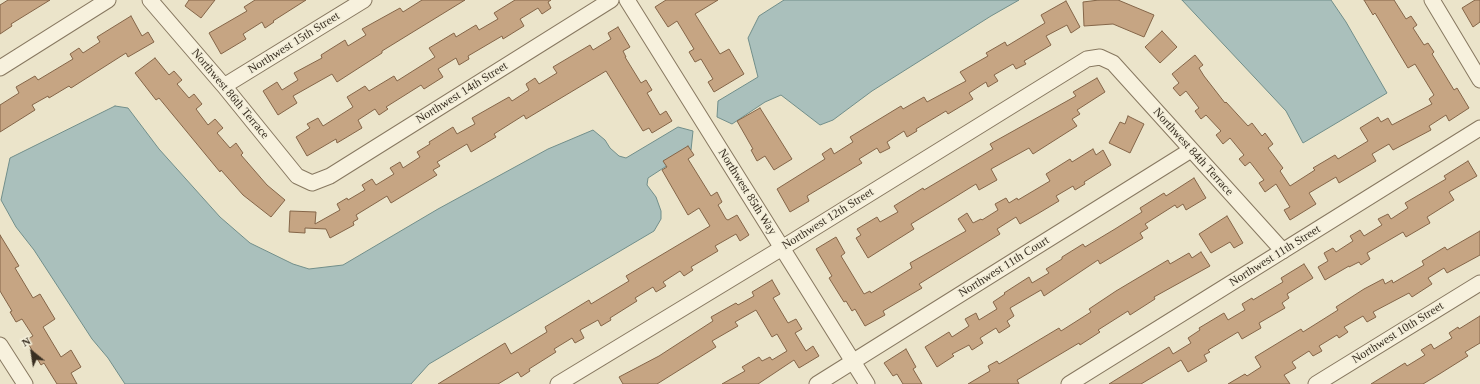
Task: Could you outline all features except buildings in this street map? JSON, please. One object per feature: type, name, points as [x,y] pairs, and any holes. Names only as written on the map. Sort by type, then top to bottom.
[{"type":"street","points":[[0,68],[108,0]]},
{"type":"street","name":"Northwest 86th Terrace","points":[[150,0],[224,86],[297,176],[312,184]]},
{"type":"street","name":"Northwest 15th Street","points":[[224,86],[364,0]]},
{"type":"street","name":"Northwest 14th Street","points":[[312,184],[330,176],[611,0]]},
{"type":"street","name":"Northwest 85th Way","points":[[627,0],[867,384]]},
{"type":"street","points":[[1432,0],[1480,80]]},
{"type":"street","name":"Northwest 12th Street","points":[[558,384],[782,248],[1087,59],[1100,57]]},
{"type":"street","name":"Northwest 84th Terrace","points":[[1100,57],[1113,63],[1283,251]]},
{"type":"street","name":"Northwest 11th Street","points":[[1069,384],[1480,128]]},
{"type":"street","name":"Northwest 11th Court","points":[[817,384],[1191,150]]},
{"type":"street","name":"Northwest 10th Street","points":[[1316,384],[1480,283]]},
{"type":"street","points":[[0,345],[22,383]]},
{"type":"water","points":[[784,0],[1019,0],[872,91],[833,120],[820,125],[781,95],[765,102],[732,124],[717,117],[718,101],[758,77],[748,38],[759,16]]},
{"type":"water","points":[[1182,0],[1331,0],[1346,22],[1387,93],[1303,143],[1286,111]]},
{"type":"water","points":[[115,106],[128,108],[159,149],[220,217],[250,243],[293,264],[309,269],[343,265],[438,209],[548,149],[593,130],[605,140],[610,148],[619,156],[626,158],[678,127],[693,131],[691,150],[648,178],[647,185],[656,197],[661,211],[661,219],[654,231],[429,364],[411,384],[125,384],[108,358],[92,339],[34,250],[16,227],[1,200],[10,158]]}]
